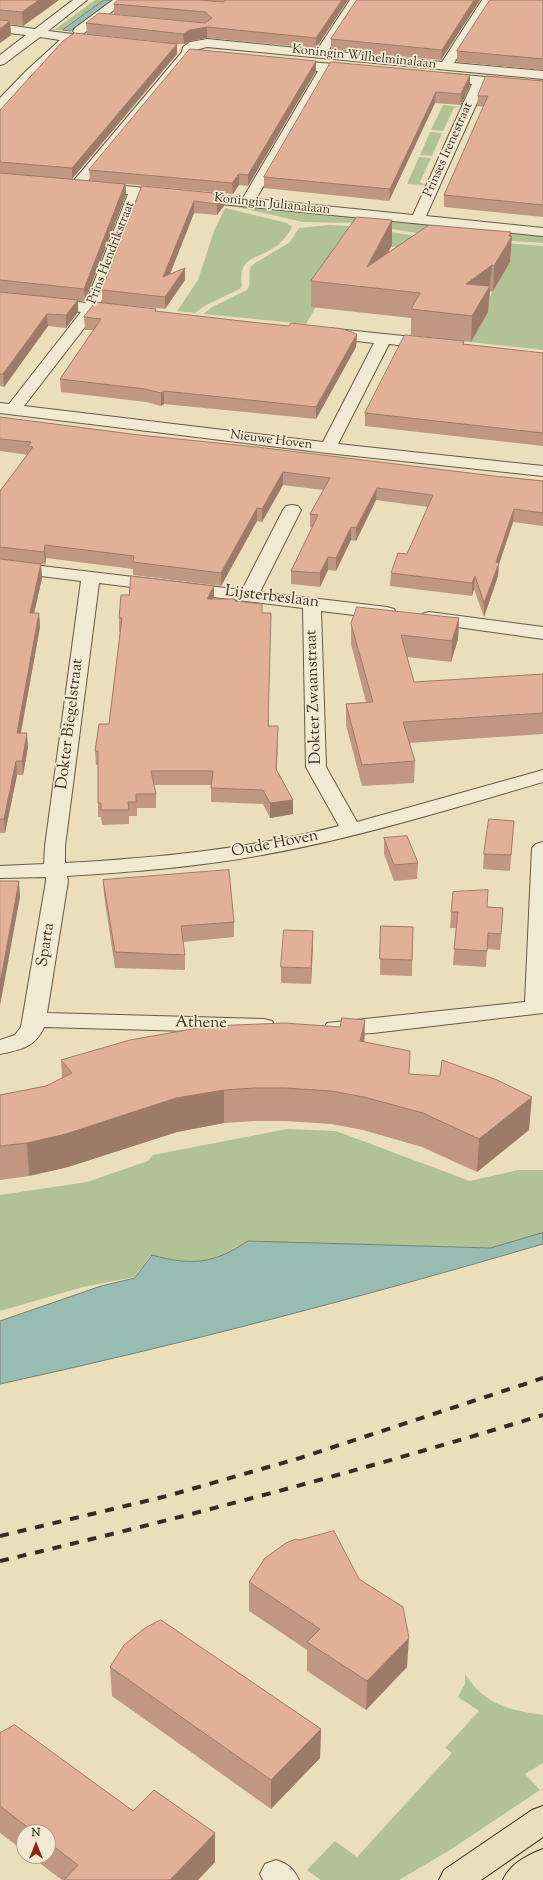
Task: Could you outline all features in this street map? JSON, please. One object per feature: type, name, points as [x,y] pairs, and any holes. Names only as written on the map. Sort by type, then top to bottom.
[{"type":"main road","points":[[455,1880],[543,1820]]},
{"type":"main road","points":[[519,1880],[543,1863]]},
{"type":"street","points":[[0,61],[81,0]]},
{"type":"street","points":[[0,106],[30,74],[72,36],[121,0]]},
{"type":"street","points":[[320,54],[356,0]]},
{"type":"street","points":[[446,66],[458,50],[488,0]]},
{"type":"street","points":[[97,18],[112,19]]},
{"type":"street","points":[[0,28],[112,42]]},
{"type":"street","points":[[77,185],[206,28]]},
{"type":"street","name":"Koningin Wilhelminalaan","points":[[172,48],[190,49],[215,44],[543,75]]},
{"type":"street","name":"Koningin Wilhelminalaan","points":[[190,49],[203,57],[233,59]]},
{"type":"street","name":"Koningin Wilhelminalaan","points":[[271,62],[543,86]]},
{"type":"street","points":[[247,202],[326,67]]},
{"type":"street","name":"Prinses Irenestraat","points":[[418,219],[480,81]]},
{"type":"street","name":"Koningin Julianalaan","points":[[61,184],[543,232]]},
{"type":"street","name":"Prins Hendrikstraat","points":[[7,409],[91,309],[136,191]]},
{"type":"street","points":[[0,298],[136,313]]},
{"type":"street","points":[[314,332],[448,346]]},
{"type":"street","points":[[327,448],[334,438],[384,339]]},
{"type":"street","name":"Nieuwe Hoven","points":[[7,409],[327,448],[543,471]]},
{"type":"street","points":[[249,595],[292,510]]},
{"type":"street","name":"Lijsterbeslaan","points":[[0,566],[249,595],[543,633]]},
{"type":"street","name":"Dokter Biegelstraat","points":[[55,870],[55,846],[91,577]]},
{"type":"street","name":"Dokter Zwaanstraat","points":[[312,604],[316,766],[318,773],[351,829]]},
{"type":"street","name":"Oude Hoven","points":[[0,872],[118,866],[217,856],[285,844],[351,829],[543,776]]},
{"type":"street","points":[[314,1027],[373,1026],[536,1008],[543,848]]},
{"type":"street","name":"Sparta","points":[[34,1020],[57,881],[55,870]]},
{"type":"street","points":[[0,1047],[19,1042],[28,1037],[33,1031],[34,1020]]},
{"type":"street","name":"Athene","points":[[34,1020],[282,1026]]},
{"type":"green space","points":[[95,0],[104,0],[63,30],[54,30]]},
{"type":"green space","points":[[443,105],[460,107],[454,108],[443,131],[431,130]]},
{"type":"green space","points":[[430,132],[442,133],[432,156],[420,155]]},
{"type":"green space","points":[[419,157],[431,158],[420,182],[426,185],[407,184]]},
{"type":"green space","points":[[156,197],[377,219],[355,223],[303,222],[237,207],[157,199]]},
{"type":"green space","points":[[225,208],[287,223],[292,227],[285,238],[278,245],[253,258],[244,265],[241,277],[242,286],[240,289],[206,305],[195,313],[177,311],[198,280],[214,231]]},
{"type":"green space","points":[[384,220],[543,236],[543,243],[429,235],[392,229]]},
{"type":"green space","points":[[329,225],[351,226],[417,236],[543,246],[543,350],[470,342],[507,258],[353,243],[306,324],[203,314],[214,306],[247,290],[249,287],[250,268],[252,265],[290,242],[299,228]]},
{"type":"green space","points":[[287,1129],[336,1131],[470,1181],[518,1170],[543,1170],[543,1233],[490,1248],[248,1241],[223,1255],[201,1261],[178,1260],[151,1255],[135,1277],[83,1287],[0,1311],[0,1195],[87,1182],[148,1161],[153,1155]]},
{"type":"green space","points":[[465,1674],[481,1693],[499,1704],[519,1711],[543,1715],[543,1763],[525,1774],[540,1790],[450,1850],[399,1880],[321,1880],[307,1870],[335,1841],[357,1857],[452,1753],[445,1748],[479,1711],[458,1697],[465,1684]]},
{"type":"water","points":[[104,0],[113,0],[70,31],[63,30]]},
{"type":"water","points":[[543,1233],[543,1244],[408,1283],[137,1353],[0,1384],[0,1321],[101,1286],[135,1278],[152,1255],[179,1261],[202,1261],[236,1249],[248,1241],[490,1248]]},
{"type":"building","points":[[0,0],[39,0],[22,12],[0,10]]},
{"type":"building","points":[[118,0],[200,0],[223,2],[226,0],[342,0],[316,38],[207,27],[190,30],[183,34],[86,23],[99,13],[205,23],[212,18],[205,12],[114,4]]},
{"type":"building","points":[[357,0],[474,0],[442,50],[331,39]]},
{"type":"building","points":[[490,0],[543,0],[543,59],[457,51]]},
{"type":"building","points":[[0,20],[10,21],[0,29]]},
{"type":"building","points":[[75,33],[177,44],[72,168],[0,162],[0,110],[63,41]]},
{"type":"building","points":[[190,49],[316,61],[248,175],[239,174],[232,183],[89,170]]},
{"type":"building","points":[[331,62],[470,75],[461,94],[436,92],[390,189],[264,177]]},
{"type":"building","points":[[486,76],[543,81],[543,205],[444,195],[488,96],[478,96]]},
{"type":"building","points":[[0,173],[125,184],[84,289],[0,280]]},
{"type":"building","points":[[142,186],[224,194],[217,204],[194,201],[163,277],[185,268],[165,297],[102,290]]},
{"type":"building","points":[[357,217],[392,220],[367,267],[429,225],[511,232],[509,236],[512,236],[494,266],[492,265],[466,284],[490,286],[472,316],[411,309],[420,293],[311,281]]},
{"type":"building","points":[[0,292],[78,300],[66,315],[47,314],[3,374],[0,374]]},
{"type":"building","points":[[96,302],[156,309],[155,311],[250,322],[289,326],[291,323],[343,329],[357,334],[316,407],[164,391],[161,393],[145,389],[60,379],[101,319],[84,317]]},
{"type":"building","points":[[405,335],[464,341],[463,344],[543,353],[543,433],[365,413]]},
{"type":"building","points":[[0,417],[139,435],[257,447],[543,481],[543,513],[514,509],[496,562],[499,563],[484,603],[475,576],[472,583],[391,573],[398,553],[407,554],[433,495],[377,488],[356,528],[351,527],[336,558],[328,557],[320,573],[291,571],[318,515],[310,514],[330,478],[283,472],[262,509],[257,508],[221,573],[133,562],[134,556],[45,545],[44,552],[0,547],[0,491],[33,447],[28,446],[31,442],[0,439]]},
{"type":"building","points":[[0,559],[41,564],[30,613],[39,613],[17,733],[27,733],[22,761],[16,761],[4,819],[0,819]]},
{"type":"building","points":[[131,576],[214,586],[207,599],[235,599],[235,601],[262,604],[262,613],[271,613],[268,726],[278,726],[276,769],[293,800],[270,803],[263,790],[211,788],[213,771],[151,771],[156,794],[136,794],[136,802],[128,802],[129,810],[101,810],[101,803],[98,803],[98,751],[95,751],[99,724],[109,724],[122,618],[119,618],[121,595],[129,595]]},
{"type":"building","points":[[357,607],[459,618],[452,641],[401,635],[414,682],[543,674],[543,713],[403,722],[415,761],[362,765],[346,704],[373,702],[351,624]]},
{"type":"building","points":[[489,819],[514,821],[511,855],[484,854]]},
{"type":"building","points":[[407,836],[418,863],[394,865],[384,838]]},
{"type":"building","points":[[229,870],[234,922],[181,926],[185,955],[115,952],[103,880]]},
{"type":"building","points":[[0,881],[19,881],[0,983]]},
{"type":"building","points":[[488,890],[487,907],[503,908],[501,934],[488,933],[487,951],[454,949],[458,912],[451,912],[453,892]]},
{"type":"building","points":[[381,926],[413,927],[412,960],[380,959]]},
{"type":"building","points":[[284,930],[313,931],[311,968],[281,967]]},
{"type":"building","points":[[342,1018],[365,1020],[360,1041],[410,1051],[409,1074],[440,1076],[442,1060],[497,1080],[532,1097],[479,1139],[423,1113],[364,1097],[331,1091],[285,1088],[254,1088],[224,1090],[176,1098],[66,1134],[27,1143],[0,1146],[0,1095],[46,1086],[72,1073],[61,1060],[130,1040],[209,1026],[285,1023],[340,1027]]},
{"type":"building","points":[[334,1531],[359,1579],[403,1607],[409,1638],[367,1681],[307,1642],[320,1629],[249,1582],[265,1558],[286,1543],[296,1539],[299,1540]]},
{"type":"building","points":[[161,1620],[321,1729],[271,1780],[110,1667],[124,1645],[145,1628]]},
{"type":"building","points":[[15,1725],[133,1811],[154,1790],[215,1833],[170,1880],[64,1880],[78,1865],[56,1848],[56,1824],[24,1824],[0,1806],[0,1733]]},
{"type":"railway","points":[[0,1536],[167,1496],[300,1458],[543,1378]]},
{"type":"railway","points":[[0,1561],[137,1528],[341,1474],[543,1415]]}]
